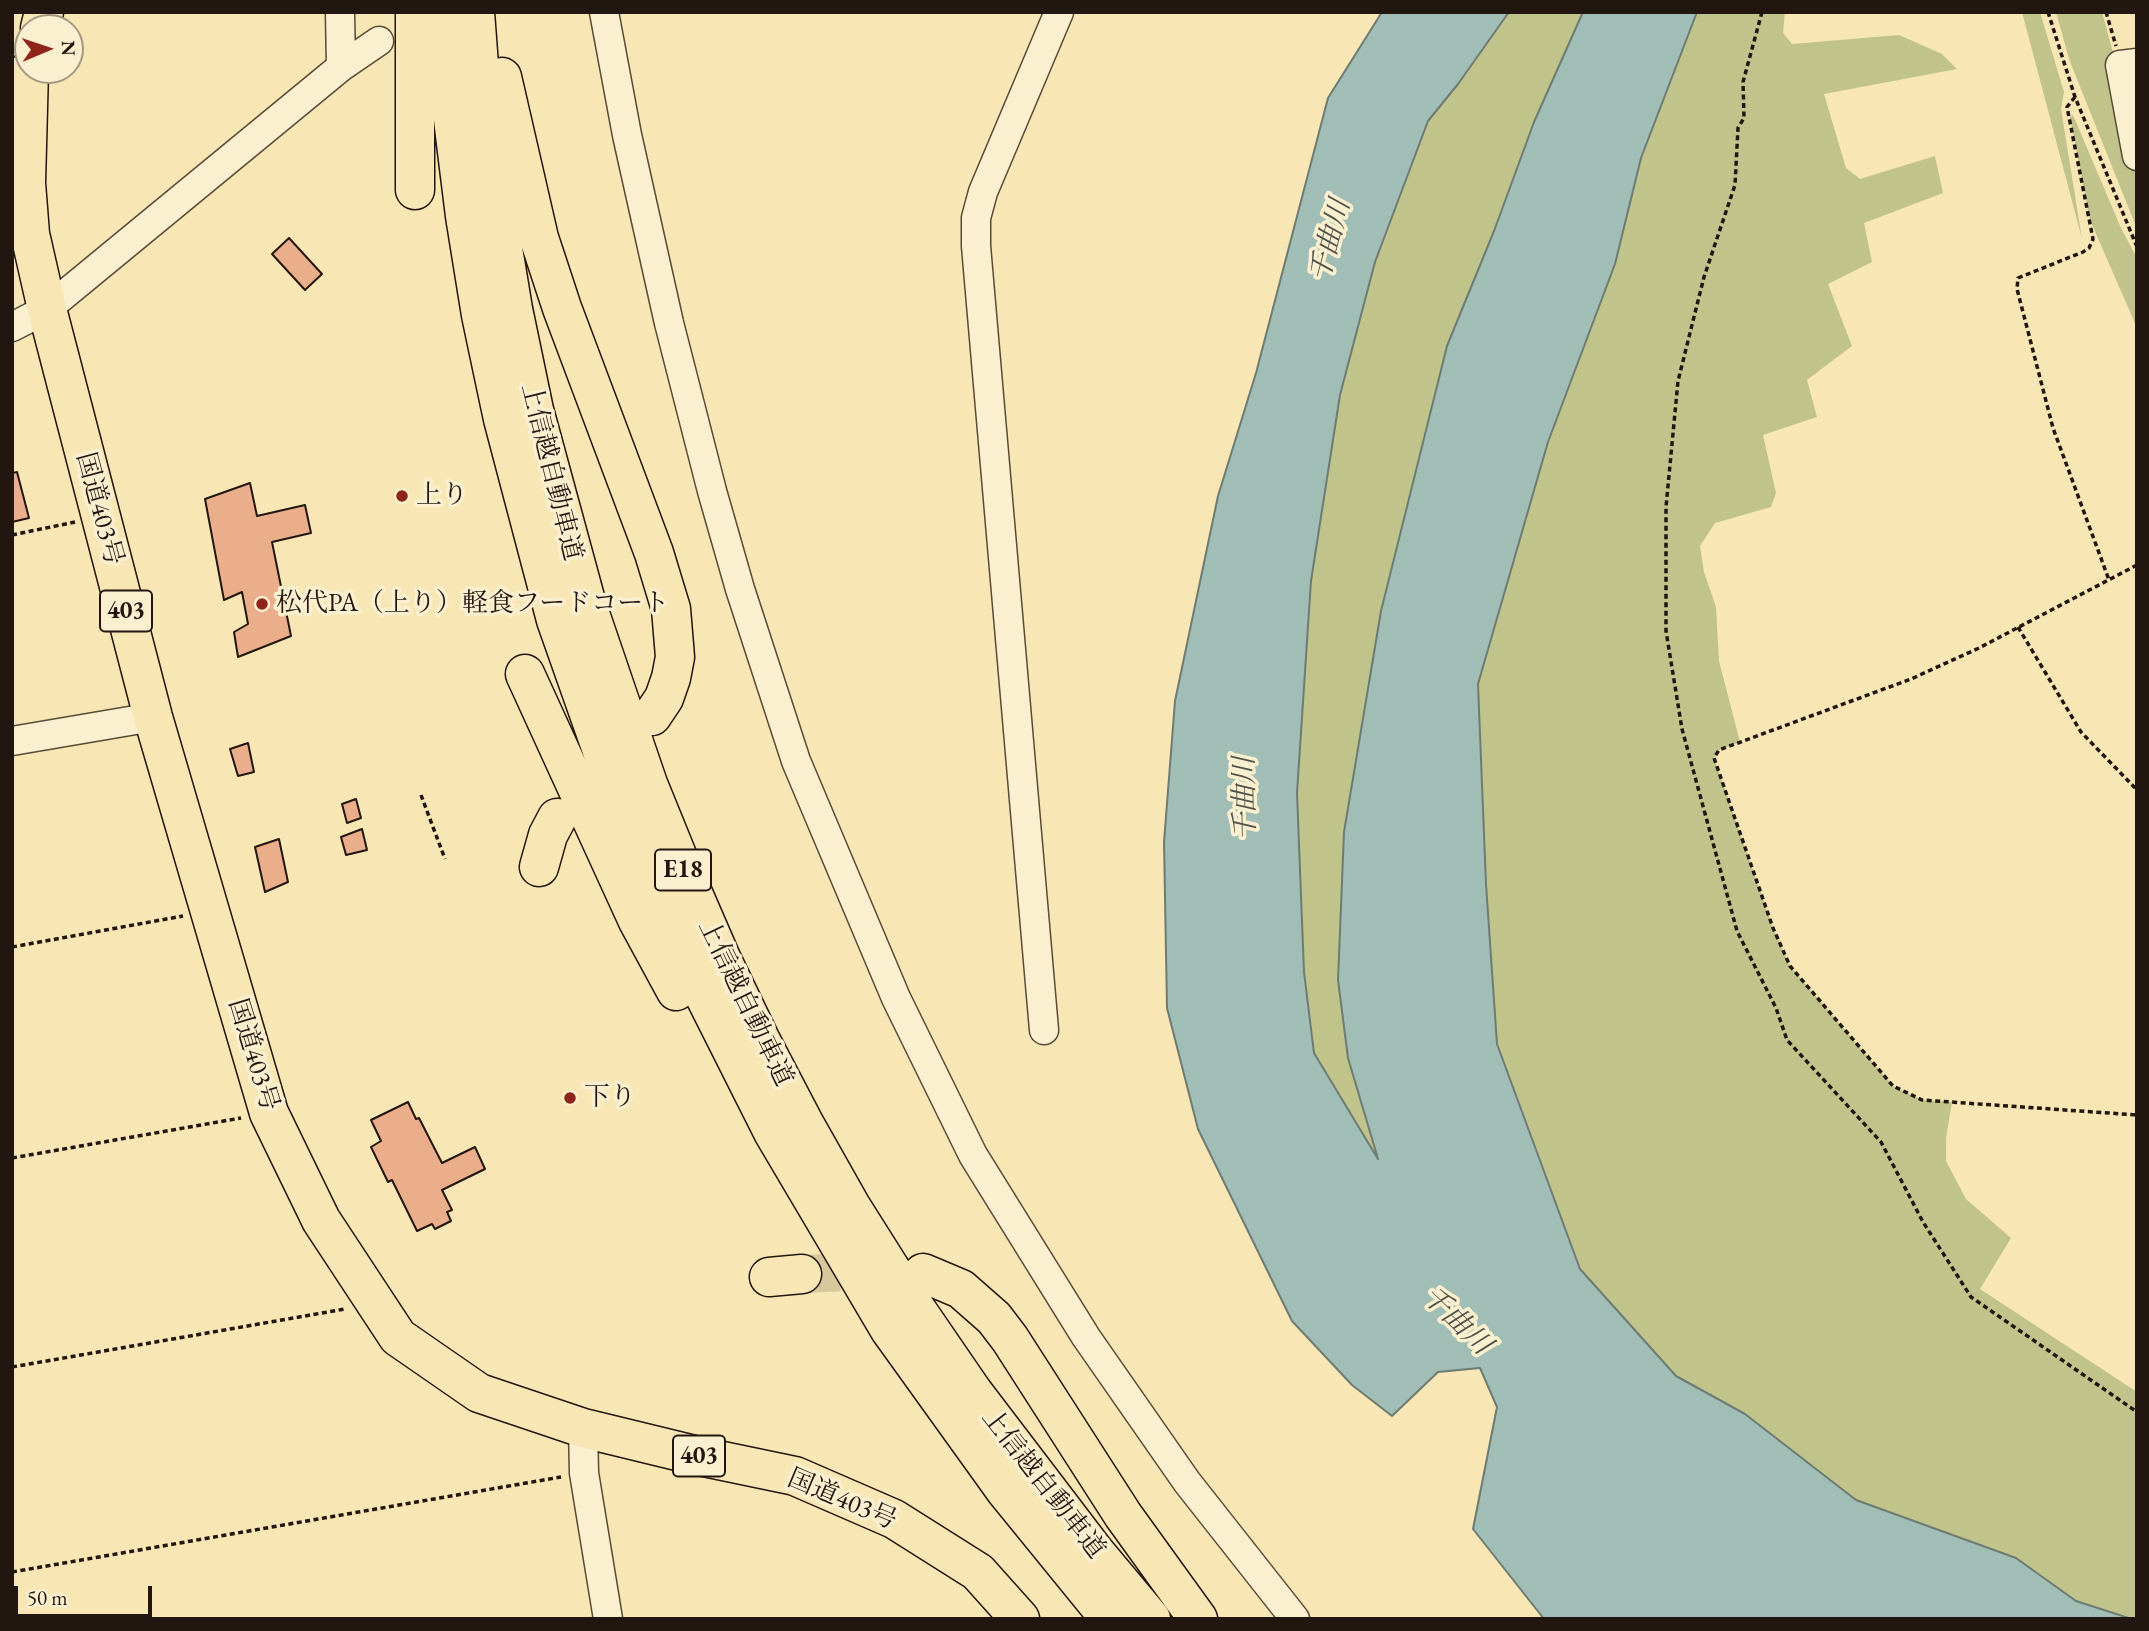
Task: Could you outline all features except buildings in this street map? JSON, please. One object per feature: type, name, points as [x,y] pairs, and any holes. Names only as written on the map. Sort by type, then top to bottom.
[{"type":"highway","points":[[415,12],[415,190]]},
{"type":"highway","name":"上信越自動車道","points":[[444,12],[453,124],[481,315],[503,419],[556,620],[619,799],[654,885],[730,1050],[812,1201],[890,1330],[1005,1490],[1110,1619]]},
{"type":"highway","name":"上信越自動車道","points":[[475,12],[482,106],[497,212],[534,410],[559,510],[591,618],[648,785],[685,875],[760,1039],[852,1208],[973,1392],[1095,1552],[1151,1619]]},
{"type":"highway","points":[[493,12],[502,81],[539,238],[562,308],[654,553],[671,609],[675,646],[671,678],[664,698],[652,716]]},
{"type":"highway","name":"国道403号","points":[[29,84],[26,183],[30,234],[153,717],[269,1113],[321,1220],[375,1304],[398,1337],[479,1393],[583,1428],[795,1476],[894,1519],[978,1572],[1020,1619]]},
{"type":"highway","points":[[525,674],[638,921],[688,1015],[802,1206],[890,1330]]},
{"type":"highway","points":[[539,867],[548,835],[557,818]]},
{"type":"highway","points":[[923,1273],[961,1289],[978,1301],[994,1318],[1123,1514],[1198,1619]]},
{"type":"street","points":[[340,12],[341,67]]},
{"type":"street","points":[[604,12],[627,135],[672,336],[740,589],[796,761],[896,998],[973,1155],[1086,1336],[1187,1482],[1295,1619]]},
{"type":"street","points":[[1044,1030],[976,246],[976,218],[983,192],[1059,12]]},
{"type":"street","points":[[12,327],[47,309],[341,67],[379,41]]},
{"type":"street","points":[[2128,64],[2137,156]]},
{"type":"street","points":[[12,741],[153,717]]},
{"type":"street","points":[[583,1428],[584,1473],[608,1619]]},
{"type":"path","points":[[1762,12],[1743,82],[1744,118],[1738,128],[1735,185],[1704,277],[1678,381],[1666,507],[1667,631],[1686,742],[1737,931],[1776,1008],[1787,1040],[1881,1142],[1923,1222],[1971,1297],[2137,1412]]},
{"type":"path","points":[[2048,12],[2075,97],[2137,247]]},
{"type":"path","points":[[2106,12],[2128,64]]},
{"type":"path","points":[[2075,97],[2067,107],[2093,239],[2089,248],[2083,252],[2018,278],[2017,289],[2053,428],[2109,580]]},
{"type":"path","points":[[12,535],[101,517]]},
{"type":"path","points":[[2137,565],[1911,679],[1719,750],[1714,758],[1773,928],[1790,966],[1893,1086],[1923,1100],[2137,1115]]},
{"type":"path","points":[[2018,627],[2081,732],[2137,790]]},
{"type":"path","points":[[421,795],[445,859]]},
{"type":"path","points":[[12,947],[210,911]]},
{"type":"path","points":[[12,1158],[269,1113]]},
{"type":"path","points":[[12,1367],[375,1304]]},
{"type":"path","points":[[12,1572],[584,1473]]},
{"type":"green space","points":[[1509,12],[1583,12],[1534,122],[1494,231],[1447,345],[1381,611],[1344,832],[1338,980],[1348,1058],[1380,1162],[1314,1053],[1304,972],[1297,793],[1311,581],[1340,395],[1375,262],[1428,121]]},
{"type":"green space","points":[[1697,12],[1785,12],[1783,33],[1792,44],[1899,35],[1942,54],[1957,69],[1824,94],[1846,168],[1860,179],[1935,156],[1943,193],[1864,223],[1872,262],[1828,284],[1852,346],[1807,380],[1817,417],[1763,435],[1776,493],[1771,507],[1715,523],[1700,546],[1704,572],[1716,607],[1719,661],[1740,742],[1719,750],[1714,758],[1773,928],[1790,966],[1893,1086],[1922,1100],[1952,1102],[1946,1138],[1946,1161],[1966,1199],[2011,1238],[1980,1289],[2137,1392],[2137,1619],[2076,1601],[2016,1558],[1856,1500],[1745,1414],[1676,1376],[1580,1269],[1497,1044],[1486,884],[1478,684],[1548,442],[1615,264],[1641,158]]},
{"type":"green space","points":[[2022,12],[2040,12],[2064,92],[2061,109],[2082,239]]},
{"type":"green space","points":[[2056,12],[2102,12],[2118,71],[2137,182],[2137,229],[2069,59]]},
{"type":"green space","points":[[2073,115],[2121,228],[2137,258],[2137,328],[2090,220],[2070,117]]},
{"type":"water","name":"千曲川","points":[[1382,12],[1509,12],[1428,121],[1375,262],[1340,395],[1311,581],[1297,793],[1304,972],[1314,1053],[1378,1159],[1348,1058],[1338,980],[1344,832],[1381,611],[1447,346],[1494,231],[1534,122],[1583,12],[1697,12],[1641,158],[1615,264],[1548,442],[1478,684],[1486,884],[1497,1044],[1580,1269],[1676,1376],[1745,1414],[1856,1500],[2016,1558],[2076,1601],[2132,1619],[1544,1619],[1473,1529],[1497,1407],[1480,1368],[1438,1372],[1392,1416],[1352,1385],[1292,1321],[1198,1129],[1167,1008],[1164,842],[1175,701],[1218,496],[1256,373],[1328,98]]},
{"type":"tunnel","points":[[802,1274],[884,1270]]},
{"type":"place","name":"上り","points":[[402,496]]},
{"type":"place","name":"松代PA（上り）軽食フードコート","points":[[262,604]]},
{"type":"place","name":"下り","points":[[570,1098]]}]
